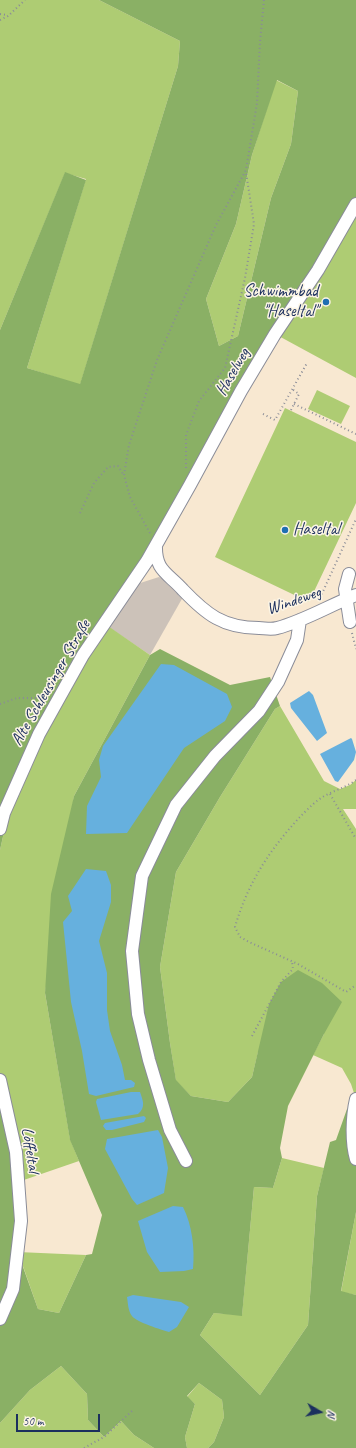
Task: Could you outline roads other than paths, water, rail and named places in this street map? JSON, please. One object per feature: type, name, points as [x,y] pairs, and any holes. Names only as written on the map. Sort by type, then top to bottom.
[{"type":"street","name":"Haselweg","points":[[147,561],[190,485],[240,391],[275,334],[318,270],[356,204]]},
{"type":"street","name":"Windeweg","points":[[156,544],[156,557],[164,573],[174,580],[201,609],[222,621],[247,628],[276,629],[351,597]]},
{"type":"street","name":"Alte Schleusinger Straße","points":[[0,829],[4,813],[39,734],[83,655],[137,578],[147,561]]},
{"type":"street","points":[[137,578],[148,574],[164,573]]},
{"type":"street","points":[[348,574],[345,589],[351,597],[350,622]]},
{"type":"street","points":[[186,1161],[170,1130],[149,1060],[138,1014],[132,951],[142,876],[176,806],[215,756],[259,711],[278,682],[297,640],[300,620]]},
{"type":"street","name":"Löffeltal","points":[[0,1080],[16,1152],[21,1221],[12,1289],[0,1319]]},
{"type":"street","points":[[356,1099],[353,1116],[354,1151],[356,1159]]},
{"type":"water","points":[[161,664],[174,665],[227,694],[232,707],[225,721],[184,748],[127,833],[86,834],[87,806],[101,777],[99,760],[103,746]]},
{"type":"water","points":[[309,691],[313,695],[327,733],[317,741],[291,708],[290,703]]},
{"type":"water","points":[[351,738],[356,752],[354,760],[338,782],[335,781],[320,754]]},
{"type":"water","points":[[86,869],[106,871],[111,885],[111,902],[99,941],[107,973],[107,1010],[110,1031],[122,1065],[125,1080],[131,1080],[135,1083],[134,1087],[96,1096],[89,1094],[82,1051],[71,1002],[63,922],[72,911],[68,896]]},
{"type":"water","points":[[131,1092],[140,1092],[142,1098],[143,1106],[138,1114],[101,1120],[96,1102],[97,1099]]},
{"type":"water","points":[[144,1116],[146,1118],[144,1122],[112,1130],[106,1130],[103,1126],[105,1123]]},
{"type":"water","points":[[158,1130],[162,1137],[168,1168],[164,1193],[137,1205],[132,1199],[105,1149],[107,1139]]},
{"type":"water","points":[[173,1206],[183,1207],[189,1221],[194,1253],[193,1269],[160,1272],[147,1252],[138,1221]]},
{"type":"water","points":[[133,1295],[181,1302],[189,1307],[177,1327],[169,1332],[155,1328],[132,1316],[127,1297]]},
{"type":"place","name":"Schwimmbad \"Haseltal\"","points":[[326,302]]},
{"type":"place","name":"Haseltal","points":[[285,530]]}]
